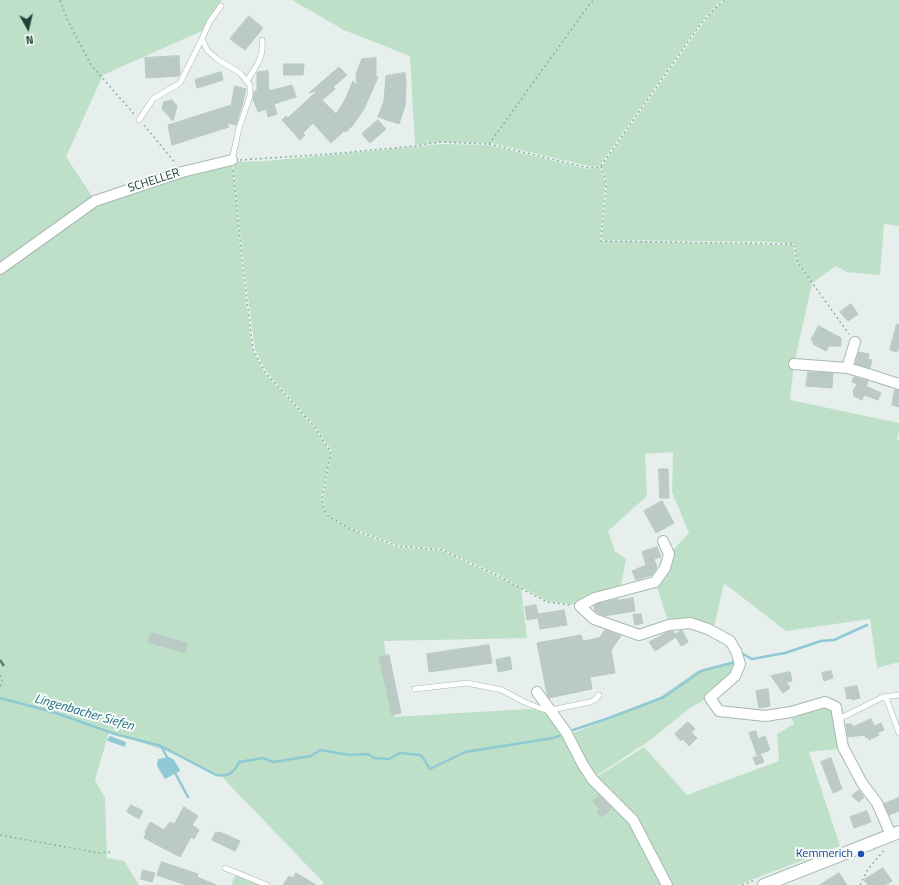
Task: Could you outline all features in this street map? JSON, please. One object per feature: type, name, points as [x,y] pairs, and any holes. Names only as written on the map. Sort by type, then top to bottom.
[{"type":"street","name":"SCHELLER","points":[[0,269],[95,201],[182,172],[232,160]]},
{"type":"street","points":[[847,368],[855,342]]},
{"type":"street","points":[[794,364],[847,368],[899,384]]},
{"type":"street","points":[[663,541],[669,554],[665,568],[655,582],[595,598],[580,606],[594,619],[639,635],[669,625],[690,623],[730,641],[736,651],[740,664],[735,676],[710,698],[719,712],[764,716],[791,712],[825,702],[836,707],[843,747],[862,783],[877,803],[895,834],[764,885]]},
{"type":"street","points":[[537,692],[566,732],[583,765],[593,780],[633,820],[667,885]]},
{"type":"lane","points":[[139,120],[153,99],[180,83],[210,21],[221,6]]},
{"type":"lane","points":[[202,39],[207,50],[217,59],[240,73],[250,85],[250,96],[239,128],[232,160]]},
{"type":"lane","points":[[247,81],[260,59],[263,49],[262,40]]},
{"type":"lane","points":[[416,689],[467,683],[502,690],[524,702],[542,709],[551,710],[590,702],[596,699],[599,695]]},
{"type":"lane","points":[[839,719],[883,697],[899,695]]},
{"type":"lane","points":[[883,697],[887,700],[899,733]]},
{"type":"lane","points":[[225,868],[267,885]]},
{"type":"path","points":[[60,0],[68,21],[90,66],[161,144],[182,172]]},
{"type":"path","points":[[489,144],[594,0]]},
{"type":"path","points":[[580,606],[547,602],[515,584],[442,550],[398,546],[353,530],[328,517],[324,510],[322,497],[331,452],[313,425],[265,372],[253,349],[232,160],[330,154],[441,142],[489,144],[584,167],[594,168],[601,166],[700,25],[724,0]]},
{"type":"path","points":[[601,166],[606,185],[601,241],[794,244],[797,262],[855,342]]},
{"type":"path","points":[[0,674],[2,681],[0,689]]},
{"type":"path","points":[[860,885],[868,869],[895,834]]},
{"type":"path","points":[[0,835],[100,853],[110,852]]},
{"type":"green space","points":[[0,0],[222,0],[204,30],[103,75],[66,157],[94,199],[0,267]]},
{"type":"green space","points":[[292,0],[723,0],[714,7],[699,25],[600,165],[593,167],[491,143],[440,142],[415,145],[410,56],[344,30]]},
{"type":"green space","points":[[726,0],[899,0],[899,226],[884,224],[880,275],[847,272],[836,266],[812,283],[797,262],[795,244],[774,242],[602,240],[607,185],[602,166],[702,25],[715,8]]},
{"type":"green space","points":[[441,144],[488,145],[584,168],[593,169],[600,167],[605,184],[600,241],[793,245],[796,262],[812,284],[794,364],[790,400],[899,423],[897,438],[899,441],[899,662],[877,668],[870,619],[786,631],[724,583],[713,631],[668,621],[656,584],[670,553],[689,533],[672,492],[673,452],[645,454],[647,496],[608,531],[615,551],[626,559],[620,590],[579,605],[547,601],[497,574],[442,549],[399,545],[353,529],[329,517],[325,510],[323,497],[332,451],[313,424],[266,371],[255,349],[244,268],[233,162],[265,161]]},
{"type":"green space","points":[[232,161],[242,268],[252,349],[264,372],[312,425],[331,453],[321,497],[324,510],[328,517],[361,534],[397,547],[442,551],[521,588],[527,638],[384,641],[394,717],[546,708],[568,744],[632,821],[666,885],[322,885],[324,883],[221,776],[164,750],[109,732],[95,780],[105,798],[107,858],[124,861],[139,885],[0,885],[0,271],[96,202]]},
{"type":"green space","points":[[738,661],[734,675],[709,697],[690,708],[649,741],[594,777],[571,734],[656,700],[697,671]]},
{"type":"green space","points":[[820,706],[834,711],[838,749],[809,752],[840,846],[738,885],[668,885],[643,834],[595,778],[644,747],[687,795],[779,761],[777,734],[794,724],[791,717]]},
{"type":"green space","points":[[236,874],[264,885],[231,885]]},
{"type":"water","points":[[110,736],[126,742],[125,747],[108,741],[107,740]]},
{"type":"water","points":[[169,757],[174,760],[180,771],[165,779],[157,766],[158,759]]},
{"type":"building","points":[[249,16],[263,28],[245,50],[230,39]]},
{"type":"building","points":[[179,56],[179,76],[146,78],[145,58]]},
{"type":"building","points":[[376,58],[376,77],[378,77],[364,109],[353,125],[331,143],[313,123],[303,133],[305,135],[300,140],[282,120],[286,116],[288,118],[318,90],[309,93],[339,67],[347,75],[333,87],[335,89],[322,100],[336,114],[345,100],[353,81],[357,86],[356,74],[362,59]]},
{"type":"building","points":[[284,64],[304,64],[303,75],[284,75]]},
{"type":"building","points":[[268,71],[269,91],[292,85],[296,97],[274,104],[277,114],[268,117],[266,109],[258,112],[253,99],[254,91],[257,91],[257,73]]},
{"type":"building","points":[[221,72],[223,80],[197,88],[195,80]]},
{"type":"building","points":[[405,73],[405,106],[399,124],[378,117],[384,101],[386,76]]},
{"type":"building","points":[[235,86],[246,89],[236,125],[227,123],[229,127],[172,145],[168,125],[231,105]]},
{"type":"building","points":[[172,100],[177,106],[173,121],[162,109],[164,102]]},
{"type":"building","points":[[378,120],[386,129],[370,143],[362,134]]},
{"type":"building","points":[[851,304],[858,314],[848,321],[840,312]]},
{"type":"building","points":[[897,324],[899,325],[899,348],[897,352],[890,350]]},
{"type":"building","points":[[819,326],[841,338],[841,346],[829,346],[826,351],[813,344],[814,342],[811,340]]},
{"type":"building","points":[[859,352],[869,354],[868,359],[872,360],[870,368],[856,364]]},
{"type":"building","points":[[808,372],[833,373],[832,388],[806,386]]},
{"type":"building","points":[[854,377],[868,381],[866,386],[881,393],[878,400],[864,395],[862,400],[854,396],[853,391],[857,384],[852,382]]},
{"type":"building","points":[[895,390],[899,390],[899,407],[892,405]]},
{"type":"building","points":[[659,469],[668,469],[669,498],[660,498]]},
{"type":"building","points":[[662,501],[674,523],[656,533],[644,511]]},
{"type":"building","points":[[657,547],[661,557],[654,559],[657,567],[652,575],[636,580],[632,571],[646,565],[642,552]]},
{"type":"building","points":[[633,598],[635,611],[604,616],[595,611],[594,606],[597,604],[618,599]]},
{"type":"building","points":[[536,605],[538,614],[564,610],[567,625],[540,629],[538,618],[527,620],[525,607]]},
{"type":"building","points":[[641,614],[643,623],[635,625],[633,615]]},
{"type":"building","points":[[605,630],[621,636],[611,650],[615,673],[590,677],[592,689],[549,698],[537,643],[581,635],[583,641],[599,638]]},
{"type":"building","points":[[682,630],[688,642],[681,646],[676,637],[655,651],[649,642],[666,633],[673,631],[675,634]]},
{"type":"building","points":[[151,633],[187,643],[185,653],[148,642]]},
{"type":"building","points":[[489,645],[492,663],[429,672],[427,654]]},
{"type":"building","points":[[389,655],[401,713],[392,715],[379,657]]},
{"type":"building","points":[[510,657],[512,669],[498,672],[496,660]]},
{"type":"building","points":[[831,671],[833,678],[824,681],[822,673]]},
{"type":"building","points":[[790,672],[792,681],[786,682],[790,688],[783,693],[771,676]]},
{"type":"building","points":[[857,686],[860,698],[852,700],[852,698],[847,699],[845,688]]},
{"type":"building","points":[[768,689],[770,706],[759,708],[756,691]]},
{"type":"building","points":[[871,719],[874,726],[881,723],[884,730],[877,733],[879,735],[869,740],[865,735],[848,737],[846,724],[852,724],[852,727]]},
{"type":"building","points":[[688,722],[695,729],[691,732],[697,738],[689,746],[683,739],[681,741],[675,734]]},
{"type":"building","points":[[756,731],[758,739],[765,736],[770,750],[757,755],[749,733]]},
{"type":"building","points":[[761,755],[764,762],[756,765],[753,758]]},
{"type":"building","points":[[831,758],[842,789],[833,793],[821,762]]},
{"type":"building","points":[[859,790],[864,797],[859,802],[852,796]]},
{"type":"building","points":[[600,796],[611,809],[601,817],[597,812],[600,809],[593,802]]},
{"type":"building","points":[[899,798],[899,811],[889,815],[884,804]]},
{"type":"building","points":[[131,805],[143,811],[139,819],[127,812]]},
{"type":"building","points":[[184,807],[198,816],[192,825],[199,830],[194,839],[191,837],[180,857],[144,838],[150,822],[164,830],[170,822],[174,824]]},
{"type":"building","points":[[867,811],[871,822],[854,828],[850,817]]},
{"type":"building","points":[[216,832],[220,832],[240,841],[235,851],[212,840]]},
{"type":"building","points":[[162,862],[198,874],[197,877],[216,885],[186,885],[157,875]]},
{"type":"building","points":[[883,868],[892,881],[885,885],[868,885],[864,880]]},
{"type":"building","points":[[143,870],[155,873],[152,882],[141,879]]},
{"type":"building","points":[[296,873],[316,885],[283,885],[289,876],[293,878]]},
{"type":"building","points":[[839,873],[847,885],[820,885]]},
{"type":"waterway","name":"Lingenbacher Siefen","points":[[743,654],[752,659],[785,653],[821,641],[834,640],[867,625]]},
{"type":"waterway","name":"Lingenbacher Siefen","points":[[573,730],[664,697],[701,671],[735,662]]},
{"type":"waterway","name":"Lingenbacher Siefen","points":[[0,698],[53,712],[115,734],[161,746],[168,759]]},
{"type":"waterway","name":"Lingenbacher Siefen","points":[[161,746],[216,775],[227,775],[235,769],[239,762],[263,758],[274,762],[311,756],[320,750],[349,755],[368,754],[374,758],[389,759],[400,753],[421,755],[430,769],[465,752],[559,736]]},
{"type":"waterway","name":"Lingenbacher Siefen","points":[[174,771],[188,797]]},
{"type":"railway","points":[[0,660],[4,666]]},
{"type":"place","name":"Kemmerich","points":[[861,854]]}]
